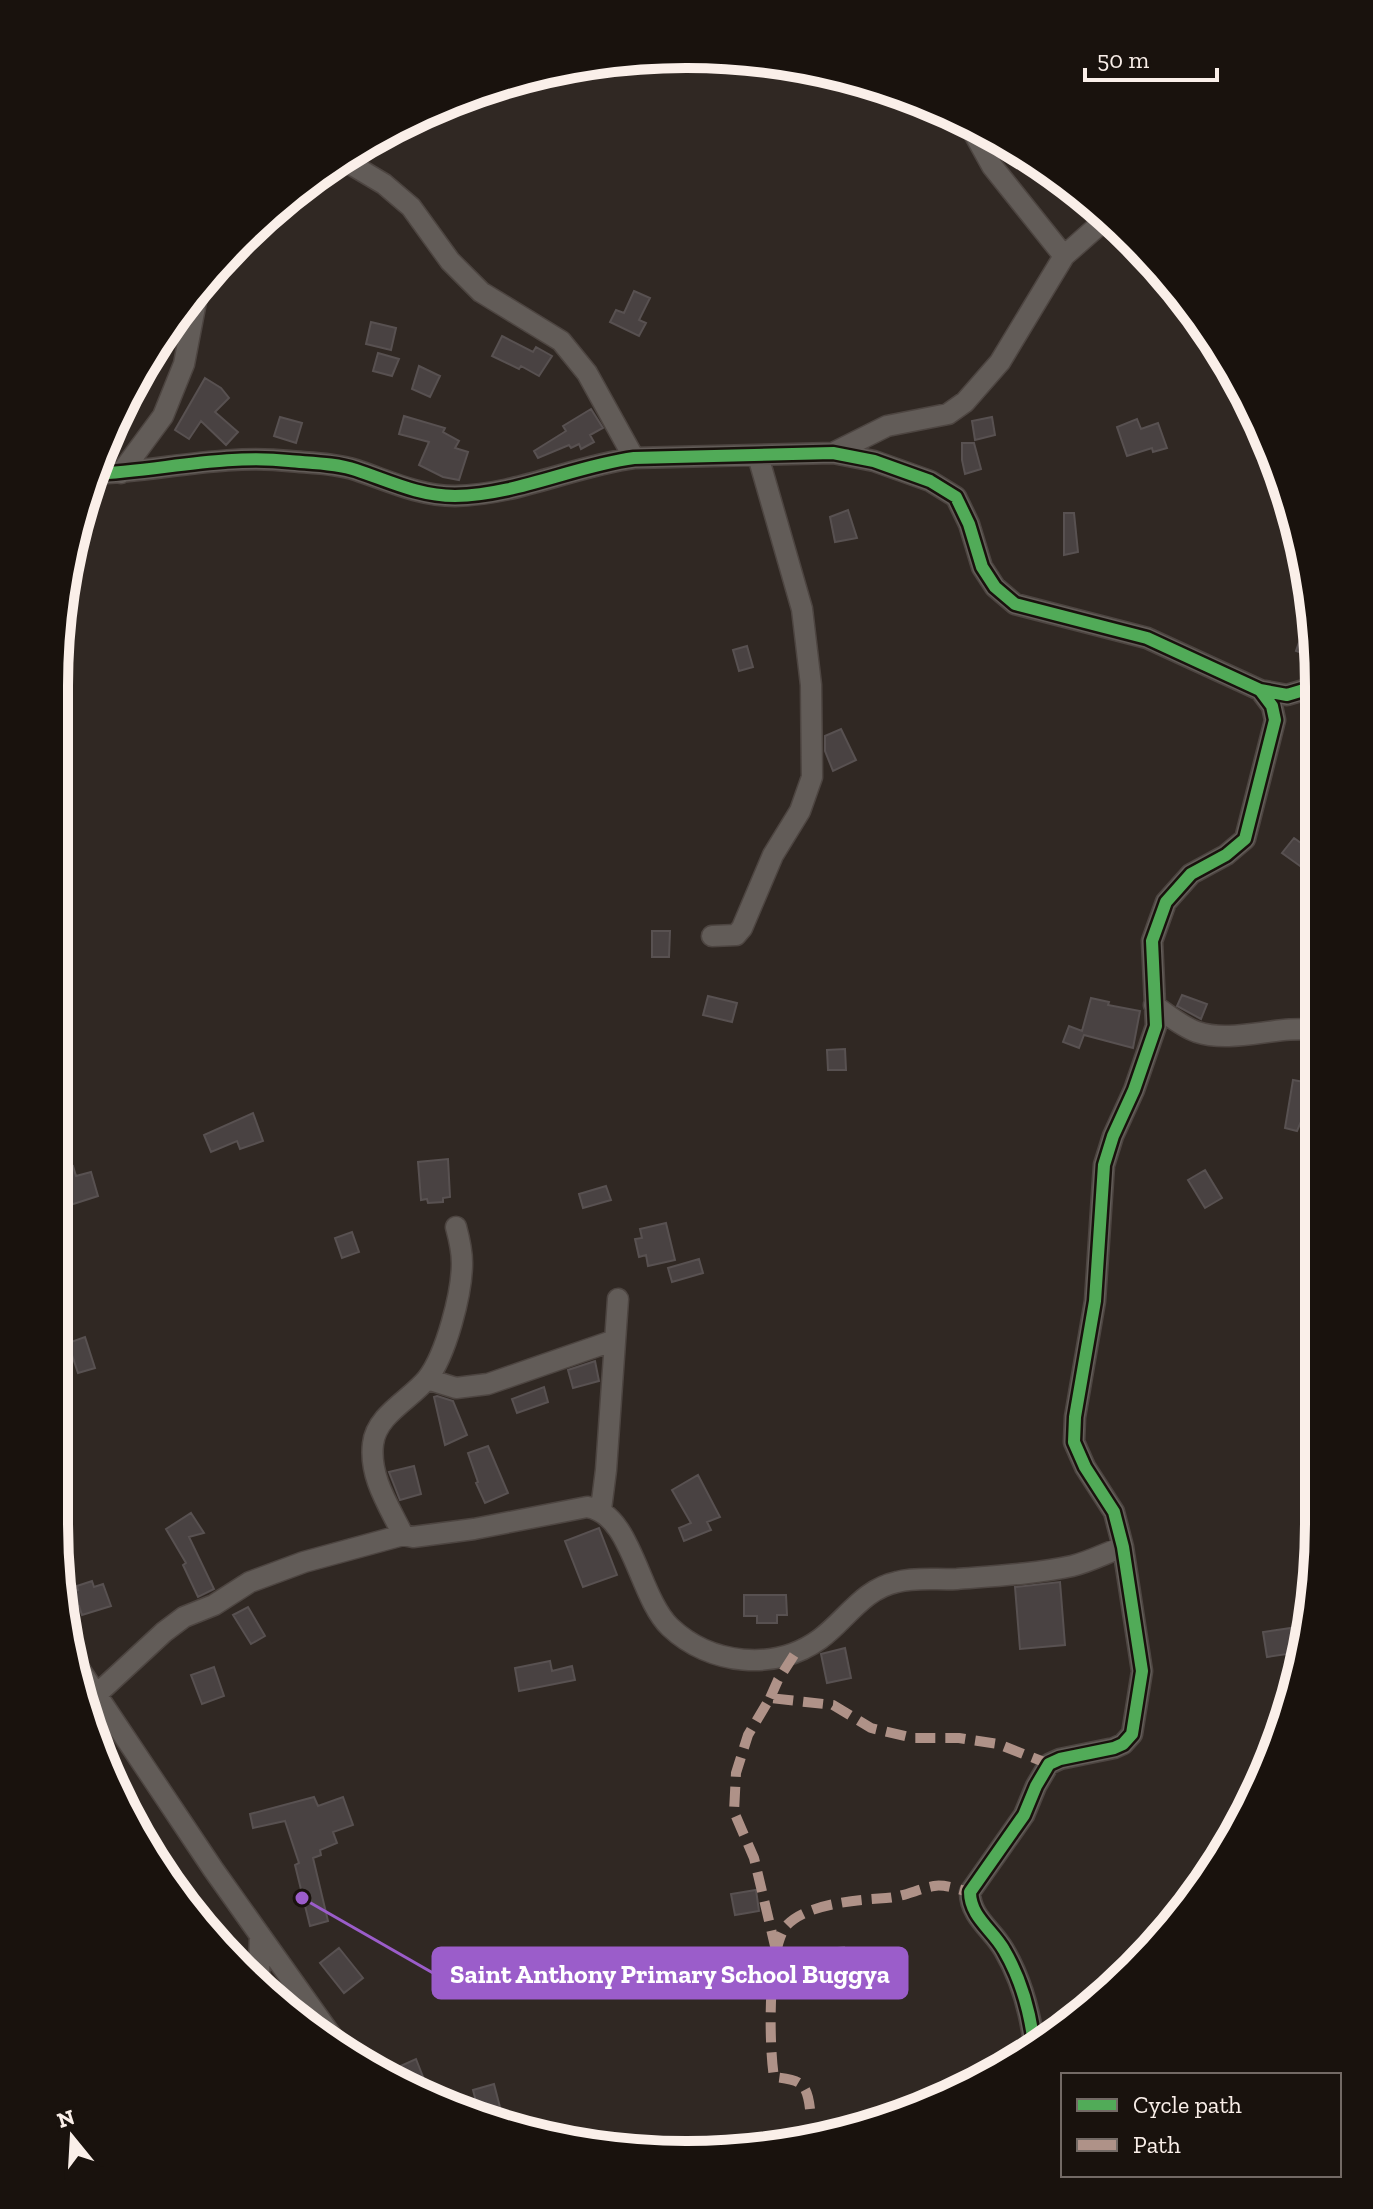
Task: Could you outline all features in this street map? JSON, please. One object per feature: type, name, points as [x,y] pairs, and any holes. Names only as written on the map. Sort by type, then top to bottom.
[{"type":"street","points":[[979,142],[992,166],[1064,256]]},
{"type":"street","points":[[353,166],[384,184],[411,207],[450,261],[481,292],[561,341],[587,373],[634,458]]},
{"type":"street","points":[[833,453],[887,426],[948,414],[965,402],[1000,362],[1064,256],[1099,225]]},
{"type":"street","points":[[121,473],[163,416],[184,364],[194,313]]},
{"type":"street","points":[[106,474],[234,459],[286,460],[352,469],[423,494],[454,496],[490,494],[634,458],[833,453],[888,466],[930,481],[956,497],[969,524],[982,567],[995,587],[1015,604],[1147,638],[1260,690],[1287,695],[1305,690]]},
{"type":"street","points":[[712,936],[736,935],[742,928],[773,855],[800,811],[812,777],[811,685],[802,609],[758,456]]},
{"type":"street","points":[[1033,2035],[1030,2011],[1004,1949],[973,1909],[970,1892],[1024,1815],[1049,1764],[1114,1748],[1132,1734],[1142,1671],[1123,1547],[1114,1512],[1085,1467],[1074,1442],[1075,1417],[1095,1301],[1104,1165],[1156,1026],[1152,941],[1166,902],[1191,874],[1226,855],[1245,839],[1275,720],[1272,706],[1260,690]]},
{"type":"street","points":[[1154,1005],[1195,1031],[1220,1036],[1305,1029]]},
{"type":"street","points":[[403,1535],[376,1479],[373,1440],[400,1401],[427,1379],[441,1352],[460,1289],[462,1261],[456,1227]]},
{"type":"street","points":[[601,1509],[618,1299]]},
{"type":"street","points":[[427,1379],[456,1388],[488,1384],[615,1340]]},
{"type":"street","points":[[96,1695],[184,1617],[214,1605],[250,1582],[304,1562],[403,1535],[413,1537],[474,1529],[587,1507],[601,1509],[619,1527],[648,1597],[669,1626],[698,1649],[725,1657],[761,1660],[794,1655],[821,1638],[875,1590],[897,1581],[1013,1574],[1073,1566],[1123,1547]]},
{"type":"street","points":[[90,1685],[321,2021]]},
{"type":"street","points":[[259,1970],[260,1935]]},
{"type":"building","points":[[634,291],[650,298],[639,320],[646,323],[639,336],[610,322],[616,310],[624,313]]},
{"type":"building","points":[[371,322],[396,328],[391,350],[366,344]]},
{"type":"building","points":[[502,336],[533,352],[536,347],[552,356],[539,376],[492,356]]},
{"type":"building","points":[[378,353],[399,359],[392,376],[373,371]]},
{"type":"building","points":[[419,366],[440,376],[430,397],[412,389]]},
{"type":"building","points":[[205,378],[221,388],[229,398],[215,412],[238,432],[226,445],[201,421],[189,439],[175,430]]},
{"type":"building","points":[[591,409],[603,428],[590,435],[594,442],[581,449],[579,444],[571,448],[569,445],[538,458],[534,451],[566,431],[563,426]]},
{"type":"building","points":[[404,416],[445,428],[443,432],[459,441],[455,448],[468,452],[459,480],[443,477],[419,465],[429,442],[399,434]]},
{"type":"building","points":[[280,417],[302,423],[296,443],[274,436]]},
{"type":"building","points":[[992,417],[995,435],[975,440],[972,421]]},
{"type":"building","points":[[1137,419],[1141,429],[1158,423],[1167,448],[1153,452],[1152,448],[1127,456],[1117,427]]},
{"type":"building","points":[[962,443],[974,443],[981,469],[965,474]]},
{"type":"building","points":[[848,510],[857,538],[835,542],[830,517]]},
{"type":"building","points":[[1064,513],[1074,513],[1078,552],[1064,555]]},
{"type":"building","points":[[1303,632],[1304,654],[1296,651]]},
{"type":"building","points":[[747,646],[753,667],[739,671],[733,650]]},
{"type":"building","points":[[841,729],[856,760],[833,771],[825,751],[825,736]]},
{"type":"building","points":[[1294,838],[1305,846],[1305,860],[1300,866],[1282,853]]},
{"type":"building","points":[[652,931],[670,931],[669,957],[652,957]]},
{"type":"building","points":[[1182,995],[1207,1004],[1201,1019],[1177,1006]]},
{"type":"building","points":[[708,996],[737,1003],[732,1022],[703,1015]]},
{"type":"building","points":[[1091,998],[1109,1002],[1108,1005],[1140,1011],[1133,1048],[1084,1035],[1079,1048],[1063,1042],[1069,1026],[1082,1031]]},
{"type":"building","points":[[845,1049],[846,1070],[828,1070],[827,1050]]},
{"type":"building","points":[[1293,1080],[1305,1082],[1305,1113],[1297,1131],[1285,1128]]},
{"type":"building","points":[[253,1113],[263,1141],[240,1149],[237,1141],[211,1152],[204,1135]]},
{"type":"building","points":[[448,1159],[450,1197],[443,1198],[443,1202],[421,1200],[418,1162]]},
{"type":"building","points":[[73,1166],[76,1176],[91,1172],[98,1196],[68,1206],[68,1167]]},
{"type":"building","points":[[1205,1170],[1222,1198],[1205,1208],[1188,1180]]},
{"type":"building","points":[[606,1186],[611,1200],[583,1208],[579,1194]]},
{"type":"building","points":[[666,1223],[675,1260],[648,1266],[646,1255],[639,1257],[635,1239],[642,1238],[640,1229]]},
{"type":"building","points":[[352,1232],[359,1252],[342,1258],[335,1238]]},
{"type":"building","points":[[699,1259],[703,1273],[672,1282],[668,1268]]},
{"type":"building","points":[[85,1337],[95,1368],[78,1373],[68,1343]]},
{"type":"building","points":[[595,1361],[599,1381],[573,1388],[568,1370]]},
{"type":"building","points":[[544,1387],[548,1402],[517,1413],[512,1399]]},
{"type":"building","points":[[434,1397],[453,1401],[467,1435],[445,1445]]},
{"type":"building","points":[[488,1446],[508,1493],[485,1503],[468,1453]]},
{"type":"building","points":[[414,1466],[421,1494],[400,1500],[389,1472]]},
{"type":"building","points":[[698,1475],[720,1517],[707,1522],[711,1530],[684,1541],[679,1528],[691,1523],[672,1490]]},
{"type":"building","points":[[191,1513],[204,1533],[189,1537],[214,1589],[198,1597],[183,1565],[186,1563],[166,1529]]},
{"type":"building","points":[[599,1528],[617,1575],[583,1587],[565,1541]]},
{"type":"building","points":[[92,1581],[94,1587],[103,1584],[111,1606],[82,1615],[73,1600],[72,1592],[78,1590],[77,1586]]},
{"type":"building","points":[[1060,1582],[1065,1645],[1020,1649],[1015,1587]]},
{"type":"building","points":[[744,1595],[786,1595],[787,1615],[777,1615],[777,1623],[757,1623],[757,1616],[744,1616]]},
{"type":"building","points":[[248,1607],[265,1636],[251,1644],[233,1615]]},
{"type":"building","points":[[1291,1628],[1291,1653],[1267,1657],[1263,1632]]},
{"type":"building","points":[[845,1648],[851,1678],[827,1683],[821,1654]]},
{"type":"building","points":[[550,1661],[552,1671],[572,1666],[575,1680],[519,1691],[515,1668]]},
{"type":"building","points":[[214,1667],[224,1696],[202,1704],[191,1675]]},
{"type":"building","points":[[314,1797],[318,1806],[343,1797],[353,1825],[333,1832],[337,1843],[320,1850],[321,1855],[313,1858],[328,1921],[310,1926],[295,1865],[299,1863],[285,1821],[253,1828],[250,1814]]},
{"type":"building","points":[[756,1890],[759,1911],[735,1915],[731,1894]]},
{"type":"building","points":[[844,1947],[846,1961],[823,1964],[821,1950]]},
{"type":"building","points":[[339,1948],[363,1978],[344,1993],[320,1963]]},
{"type":"building","points":[[416,2059],[423,2077],[417,2079],[396,2068]]},
{"type":"building","points":[[494,2084],[501,2111],[477,2104],[473,2090]]},
{"type":"marked path","points":[[770,1698],[794,1655]]},
{"type":"marked path","points":[[776,1950],[754,1858],[734,1812],[736,1773],[748,1735],[770,1698],[833,1705],[871,1728],[913,1738],[959,1738],[998,1744],[1049,1764]]},
{"type":"marked path","points":[[810,2109],[807,2093],[801,2084],[774,2077],[771,2044],[773,1975],[780,1937],[787,1925],[820,1907],[892,1897],[934,1886],[970,1892]]},
{"type":"cycle path","points":[[107,473],[265,459],[340,466],[417,491],[455,496],[501,491],[634,458],[833,453],[874,461],[930,481],[956,497],[969,524],[982,567],[995,587],[1015,604],[1147,638],[1260,690],[1287,695],[1305,690]]},
{"type":"cycle path","points":[[1032,2035],[1015,1972],[999,1943],[974,1909],[970,1892],[1024,1815],[1049,1764],[1114,1748],[1132,1734],[1142,1671],[1123,1547],[1114,1512],[1085,1467],[1074,1442],[1075,1417],[1095,1301],[1104,1165],[1156,1026],[1152,941],[1166,902],[1191,874],[1226,855],[1245,839],[1275,720],[1272,706],[1260,690]]},
{"type":"place","name":"Saint Anthony Primary School Buggya","points":[[302,1898]]}]
